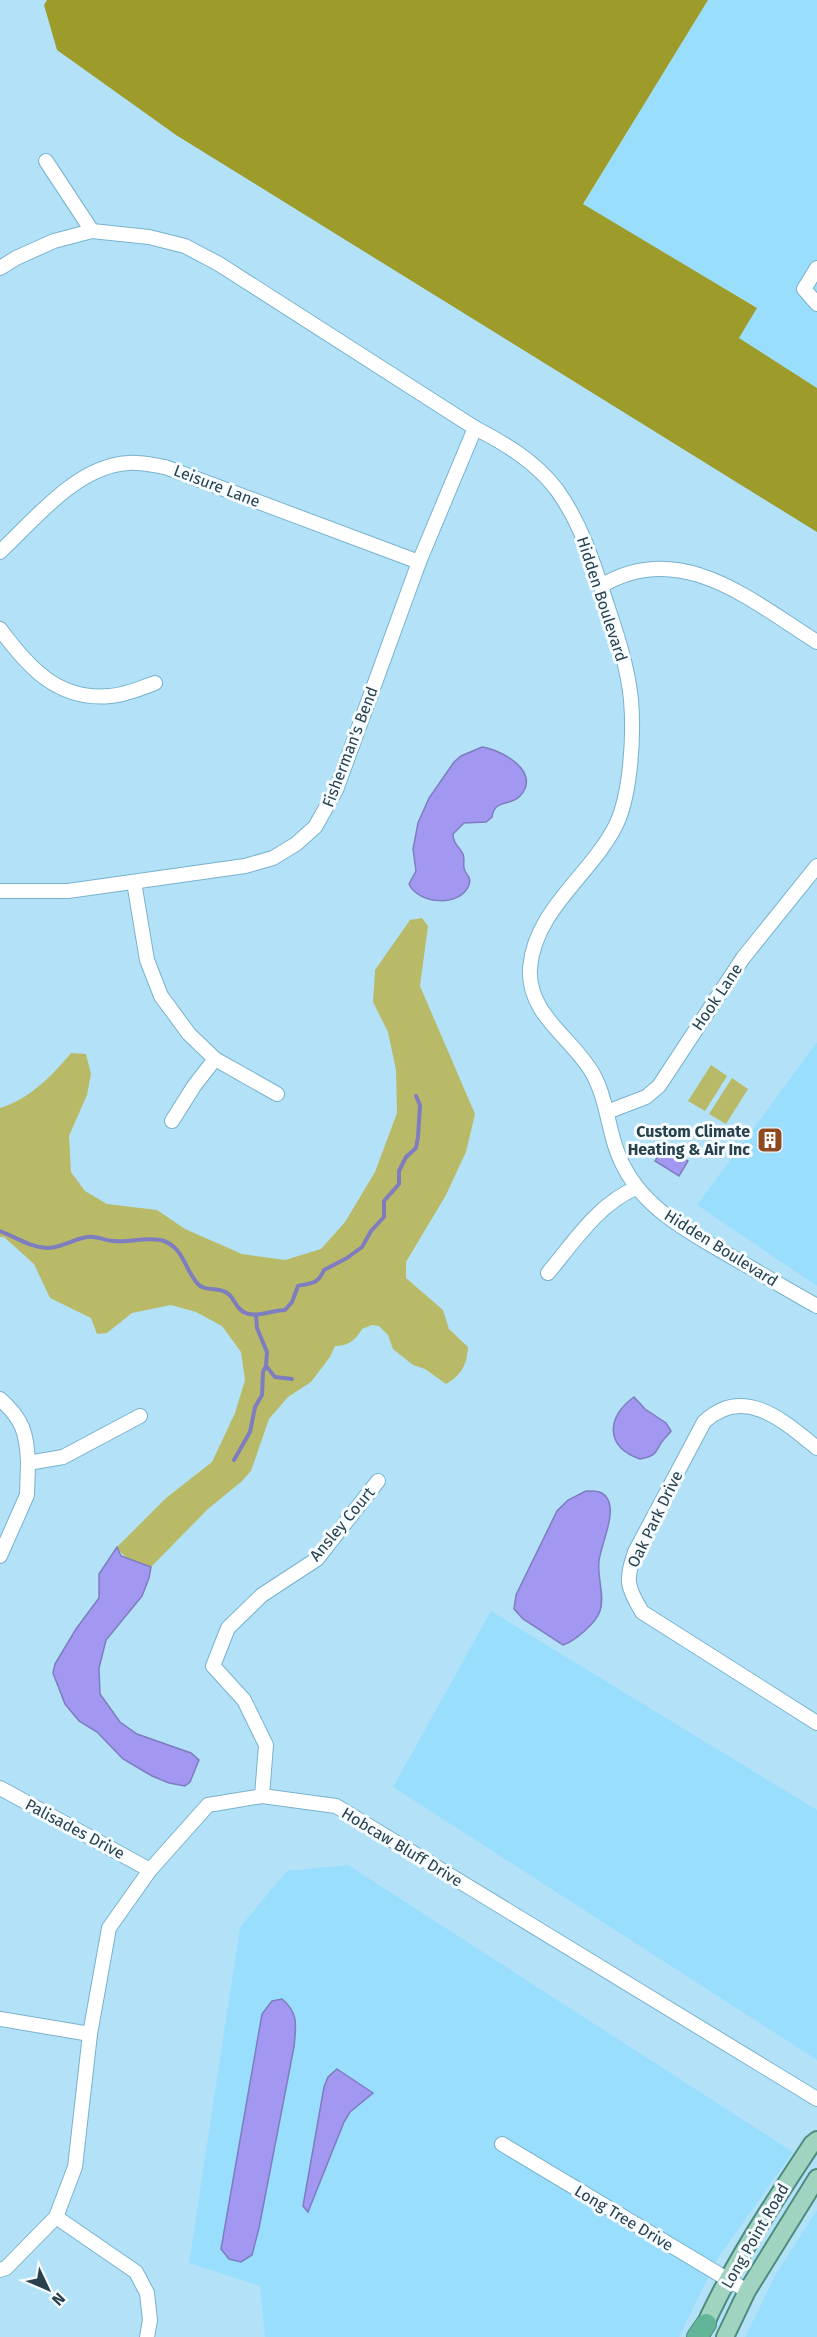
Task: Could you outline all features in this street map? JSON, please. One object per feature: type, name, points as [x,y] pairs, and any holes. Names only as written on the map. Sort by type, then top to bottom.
[{"type":"main road","name":"Long Point Road","points":[[701,2333],[777,2196],[817,2140]]},
{"type":"main road","name":"Long Point Road","points":[[725,2337],[747,2291],[817,2178]]},
{"type":"street","points":[[46,161],[92,231]]},
{"type":"street","name":"Hidden Boulevard","points":[[0,268],[54,241],[92,231],[149,237],[185,246],[229,270],[475,428],[499,440],[537,467],[557,490],[573,514],[587,542],[619,640],[631,700],[631,755],[628,788],[617,823],[602,848],[546,919],[534,947],[530,971],[537,1002],[545,1017],[581,1056],[594,1075],[608,1112],[615,1150],[636,1188],[664,1214],[695,1235],[817,1306]]},
{"type":"street","points":[[817,268],[804,289],[817,304]]},
{"type":"street","name":"Fisherman's Bend","points":[[0,891],[68,891],[245,866],[273,858],[296,844],[315,827],[336,790],[419,562],[475,428]]},
{"type":"street","name":"Leisure Lane","points":[[0,552],[62,492],[98,470],[128,463],[165,466],[419,562]]},
{"type":"street","points":[[601,586],[619,575],[641,570],[683,569],[724,585],[817,642]]},
{"type":"street","points":[[0,629],[32,668],[51,684],[78,694],[111,696],[155,684]]},
{"type":"street","name":"Hook Lane","points":[[608,1112],[646,1097],[659,1086],[743,958],[817,867]]},
{"type":"street","points":[[134,882],[147,960],[161,996],[189,1034],[215,1059],[277,1094]]},
{"type":"street","points":[[172,1121],[194,1086],[215,1059]]},
{"type":"street","points":[[548,1272],[604,1207],[621,1194],[636,1188]]},
{"type":"street","points":[[0,1399],[11,1408],[27,1437],[28,1463],[27,1495],[0,1556]]},
{"type":"street","name":"Oak Park Drive","points":[[817,1448],[780,1419],[763,1409],[743,1406],[723,1410],[710,1417],[704,1422],[635,1552],[628,1572],[631,1593],[642,1612],[817,1723]]},
{"type":"street","points":[[28,1463],[63,1457],[140,1416]]},
{"type":"street","name":"Ansley Court","points":[[262,1796],[266,1745],[244,1700],[213,1666],[228,1628],[262,1595],[317,1559],[378,1481]]},
{"type":"street","name":"Palisades Drive","points":[[0,1788],[150,1870]]},
{"type":"street","name":"Hobcaw Bluff Drive","points":[[0,2270],[6,2268],[56,2217],[75,2167],[90,2034],[109,1928],[150,1870],[208,1805],[262,1796],[336,1806],[817,2100]]},
{"type":"street","points":[[0,2019],[90,2034]]},
{"type":"street","name":"Long Tree Drive","points":[[502,2144],[747,2291]]},
{"type":"street","points":[[56,2217],[136,2272],[147,2293],[150,2320],[147,2337]]},
{"type":"shaded area","points":[[47,0],[708,0],[583,204],[757,308],[739,338],[817,388],[817,532],[176,135],[57,50],[44,5]]},
{"type":"shaded area","points":[[708,0],[817,0],[817,388],[739,338],[756,307],[583,205]]},
{"type":"shaded area","points":[[482,747],[509,757],[517,764],[523,771],[526,787],[516,799],[496,807],[492,817],[486,822],[464,823],[453,834],[455,843],[464,856],[464,868],[470,880],[464,892],[457,897],[439,901],[421,896],[409,884],[416,871],[413,849],[418,823],[429,798],[454,762],[461,756]]},
{"type":"shaded area","points":[[422,918],[428,926],[420,986],[475,1114],[466,1152],[446,1195],[406,1262],[406,1278],[443,1310],[449,1329],[468,1347],[465,1364],[460,1373],[446,1384],[425,1369],[413,1365],[393,1349],[388,1335],[379,1326],[372,1325],[362,1329],[351,1342],[335,1346],[330,1357],[311,1382],[288,1397],[269,1419],[251,1471],[241,1482],[208,1509],[151,1567],[131,1560],[117,1547],[166,1498],[212,1462],[235,1413],[245,1380],[241,1352],[222,1326],[196,1312],[171,1305],[132,1313],[107,1333],[97,1334],[91,1318],[50,1298],[34,1264],[4,1237],[0,1237],[0,1108],[30,1093],[71,1053],[86,1054],[91,1074],[87,1095],[69,1136],[71,1172],[85,1191],[107,1204],[157,1210],[185,1229],[242,1254],[285,1260],[321,1249],[345,1222],[375,1172],[397,1113],[396,1070],[388,1032],[373,1002],[375,970],[410,920]]},
{"type":"shaded area","points":[[817,1042],[817,1286],[697,1205]]},
{"type":"shaded area","points":[[711,1065],[727,1076],[705,1111],[688,1101]]},
{"type":"shaded area","points":[[732,1078],[748,1089],[726,1124],[709,1114]]},
{"type":"shaded area","points":[[662,1150],[676,1158],[679,1155],[688,1161],[679,1176],[655,1161]]},
{"type":"shaded area","points":[[634,1397],[645,1409],[666,1423],[671,1431],[654,1454],[640,1459],[620,1447],[613,1431],[618,1413]]},
{"type":"shaded area","points":[[586,1491],[603,1494],[610,1504],[609,1520],[599,1561],[601,1605],[598,1616],[590,1626],[563,1645],[523,1619],[514,1609],[516,1595],[557,1511],[568,1500]]},
{"type":"shaded area","points":[[117,1547],[121,1556],[151,1567],[142,1596],[106,1640],[99,1668],[100,1694],[120,1722],[137,1734],[191,1753],[199,1760],[190,1782],[185,1786],[152,1776],[123,1759],[97,1732],[79,1721],[65,1704],[53,1673],[55,1664],[76,1629],[99,1598],[99,1574]]},
{"type":"shaded area","points":[[491,1611],[817,1810],[817,2060],[393,1787]]},
{"type":"shaded area","points":[[348,1865],[793,2152],[718,2258],[679,2337],[265,2337],[260,2286],[189,2263],[240,1927],[287,1871]]},
{"type":"shaded area","points":[[282,1999],[294,2015],[296,2026],[294,2047],[259,2228],[252,2255],[241,2262],[229,2259],[221,2249],[262,2014],[272,2001]]},
{"type":"shaded area","points":[[337,2069],[373,2093],[350,2112],[344,2122],[308,2212],[303,2206],[324,2087],[328,2077]]},
{"type":"shaded area","points":[[817,2210],[817,2337],[745,2337],[776,2274]]},
{"type":"waterway","points":[[0,1231],[28,1244],[47,1248],[90,1237],[110,1241],[152,1239],[164,1241],[180,1254],[200,1286],[226,1292],[238,1307],[248,1314],[285,1310],[292,1302],[298,1286],[317,1280],[324,1270],[362,1247],[371,1231],[384,1217],[384,1201],[399,1184],[399,1171],[406,1157],[416,1148],[420,1105],[416,1096]]},
{"type":"waterway","points":[[234,1460],[250,1432],[255,1407],[262,1395],[267,1352],[257,1328],[256,1315]]},
{"type":"waterway","points":[[266,1366],[275,1377],[292,1379]]},
{"type":"place","name":"Custom Climate Heating & Air Inc","points":[[770,1140]]}]
